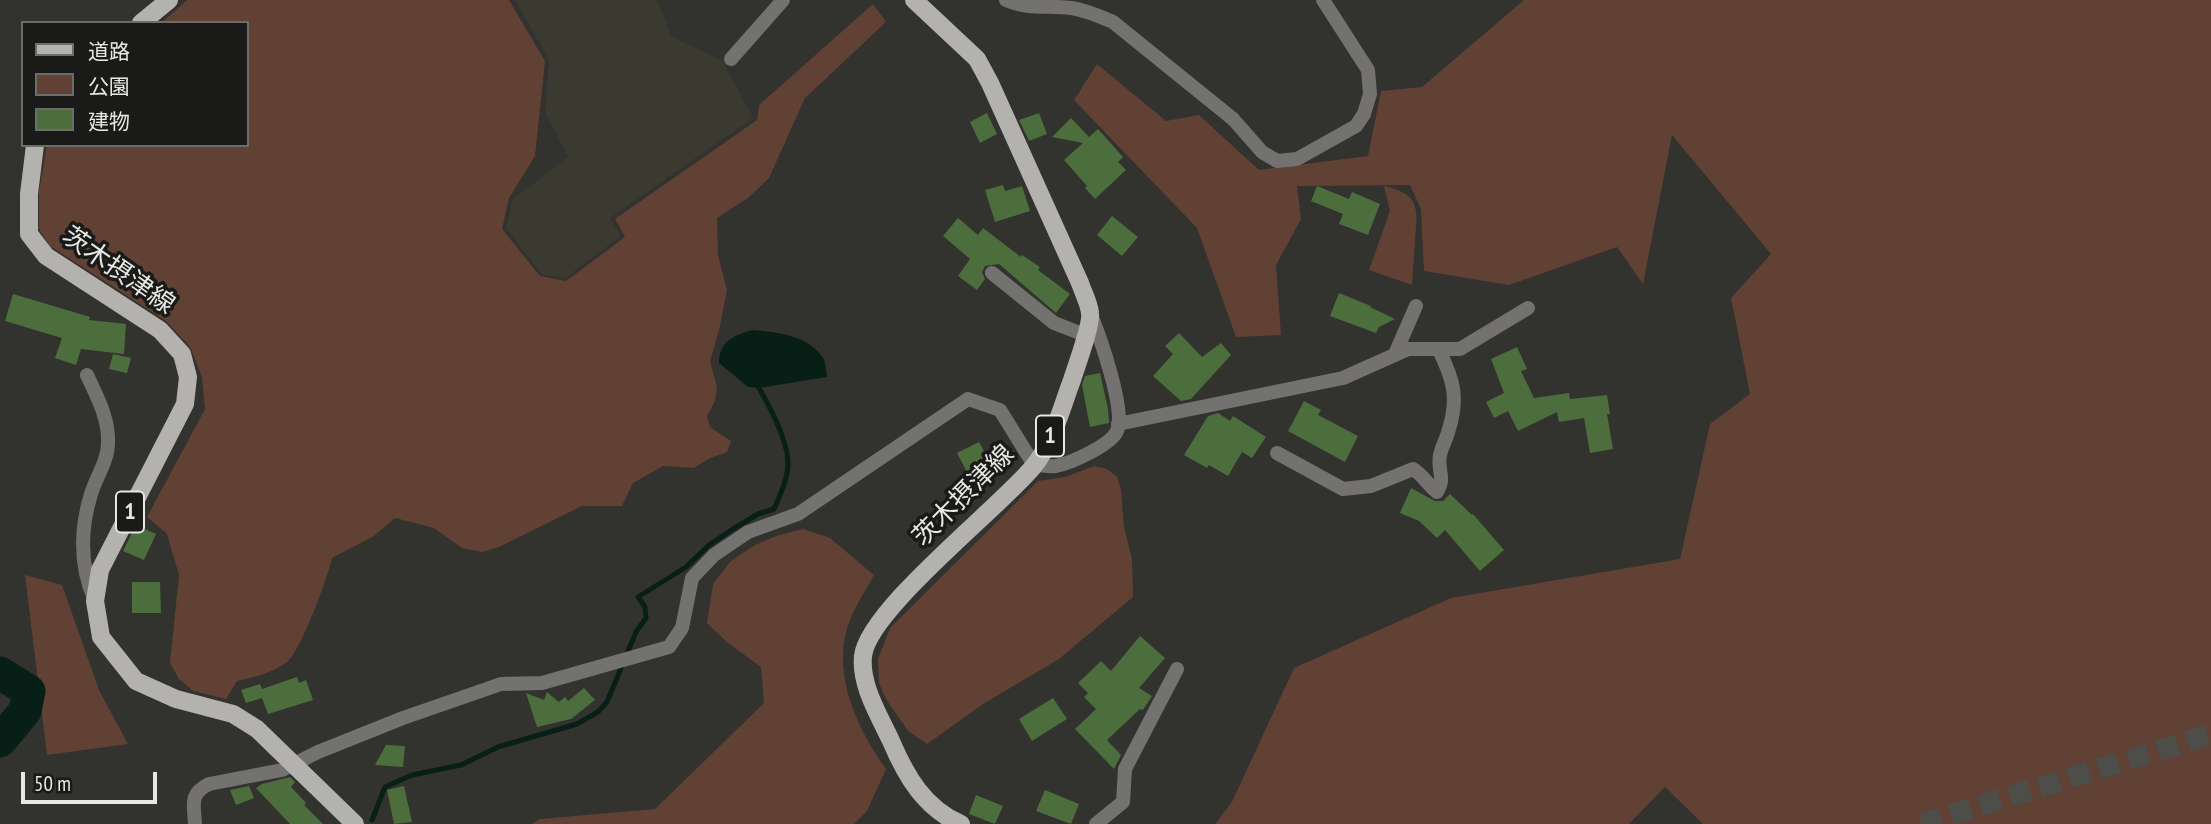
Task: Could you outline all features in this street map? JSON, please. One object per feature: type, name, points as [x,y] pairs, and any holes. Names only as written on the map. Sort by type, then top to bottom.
[{"type":"main road","points":[[143,21],[169,0]]},
{"type":"main road","points":[[914,0],[977,60],[990,83],[1080,283],[1091,315]]},
{"type":"main road","name":"茨木摂津線","points":[[34,147],[29,194],[29,234],[46,256],[160,330],[182,354],[188,377],[185,404],[100,570],[95,601],[101,637],[136,681],[176,699],[233,714],[257,729],[355,824]]},
{"type":"main road","name":"茨木摂津線","points":[[961,824],[938,811],[923,798],[902,767],[864,678],[863,653],[877,624],[906,590],[991,510],[1034,465],[1055,428],[1091,315]]},
{"type":"street","points":[[731,59],[783,0]]},
{"type":"street","points":[[1006,0],[1023,7],[1070,8],[1090,12],[1113,22],[1233,120],[1262,152],[1277,160],[1297,159],[1356,126],[1364,114],[1370,93],[1368,71],[1322,0]]},
{"type":"street","points":[[992,273],[1054,323],[1085,335]]},
{"type":"street","points":[[1395,354],[1416,306]]},
{"type":"street","points":[[1118,425],[1343,378],[1408,349],[1460,349],[1528,308]]},
{"type":"street","points":[[194,824],[193,797],[199,789],[209,784],[282,769],[403,718],[501,684],[542,683],[669,646],[682,628],[692,578],[714,555],[748,532],[798,514],[968,399],[1000,410],[1034,465],[1057,466],[1099,449],[1117,432],[1120,411],[1091,315]]},
{"type":"street","points":[[1277,453],[1343,489],[1371,485],[1413,469],[1424,475],[1427,485],[1437,492],[1443,483],[1440,456],[1456,399],[1451,374],[1439,350]]},
{"type":"street","points":[[88,375],[106,418],[108,444],[105,460],[91,494],[82,536],[86,580],[95,601]]},
{"type":"street","points":[[1096,824],[1123,802],[1125,769],[1177,668]]},
{"type":"shaded area","points":[[515,0],[657,0],[672,37],[723,61],[753,118],[610,218],[621,236],[565,278],[542,275],[506,228],[512,200],[568,157],[545,112],[549,60]]},
{"type":"shaded area","points":[[753,330],[799,339],[815,348],[823,357],[827,377],[759,388],[748,387],[719,363],[722,349],[729,340]]},
{"type":"green space","points":[[187,0],[509,0],[545,61],[535,156],[509,198],[502,229],[540,276],[566,281],[625,237],[615,219],[757,120],[759,105],[873,4],[886,22],[805,98],[769,178],[748,198],[717,218],[718,255],[727,290],[710,362],[717,386],[715,401],[707,416],[710,427],[731,441],[727,452],[694,468],[663,466],[633,483],[622,506],[582,506],[499,547],[482,552],[462,548],[434,528],[395,518],[374,536],[332,558],[306,630],[293,656],[270,672],[237,681],[226,699],[193,691],[179,679],[170,663],[179,575],[167,534],[147,517],[205,409],[202,377],[190,347],[166,321],[50,246],[39,229],[39,191],[47,147],[248,147],[248,21],[163,21]]},
{"type":"green space","points":[[1524,0],[2211,0],[2211,824],[1703,824],[1665,787],[1629,824],[1215,824],[1232,802],[1294,668],[1451,598],[1680,559],[1710,424],[1750,394],[1731,298],[1771,254],[1672,135],[1643,284],[1617,247],[1509,285],[1424,271],[1421,209],[1410,185],[1297,186],[1301,219],[1276,265],[1281,335],[1236,337],[1197,228],[1074,100],[1097,64],[1166,121],[1199,115],[1259,170],[1368,156],[1381,91],[1422,87]]},
{"type":"green space","points":[[1384,186],[1404,193],[1414,204],[1416,211],[1412,285],[1369,270],[1390,211]]},
{"type":"green space","points":[[1094,466],[1107,469],[1117,477],[1121,490],[1124,527],[1132,559],[1133,597],[1059,659],[983,704],[927,744],[908,731],[886,699],[879,683],[878,659],[890,628],[1038,481],[1065,477]]},
{"type":"green space","points":[[803,529],[830,538],[874,575],[847,628],[843,665],[846,684],[858,720],[886,769],[867,811],[854,824],[532,824],[540,819],[655,809],[764,703],[761,667],[728,643],[707,623],[713,584],[731,561],[755,545]]},
{"type":"green space","points":[[25,575],[62,585],[99,690],[128,744],[47,755]]},
{"type":"building","points":[[987,113],[997,134],[980,143],[970,122]]},
{"type":"building","points":[[1039,113],[1047,134],[1029,141],[1019,120]]},
{"type":"building","points":[[1071,118],[1089,137],[1098,129],[1123,157],[1118,162],[1126,170],[1095,199],[1064,160],[1083,143],[1052,137]]},
{"type":"building","points":[[1003,185],[1005,191],[1022,186],[1030,211],[995,222],[985,190]]},
{"type":"building","points":[[1317,186],[1349,199],[1352,192],[1380,204],[1368,235],[1339,224],[1343,214],[1311,201]]},
{"type":"building","points":[[1112,216],[1138,237],[1122,256],[1097,235]]},
{"type":"building","points":[[958,218],[978,235],[983,228],[1021,257],[1022,255],[1040,267],[1038,270],[1070,294],[1056,313],[999,264],[985,266],[982,272],[985,279],[977,290],[958,276],[970,259],[943,236]]},
{"type":"building","points":[[1339,293],[1395,319],[1379,327],[1376,333],[1330,316]]},
{"type":"building","points":[[13,294],[90,317],[89,320],[126,324],[124,354],[81,349],[76,365],[55,358],[62,338],[5,321]]},
{"type":"building","points":[[1179,333],[1202,357],[1221,343],[1231,355],[1191,399],[1181,401],[1153,376],[1173,354],[1165,346]]},
{"type":"building","points":[[1517,347],[1527,369],[1521,371],[1534,398],[1569,393],[1570,399],[1607,395],[1613,449],[1590,453],[1584,418],[1559,422],[1557,412],[1518,431],[1508,411],[1494,418],[1486,402],[1504,393],[1491,359]]},
{"type":"building","points":[[113,354],[131,358],[127,373],[109,369]]},
{"type":"building","points":[[1100,373],[1109,423],[1090,427],[1082,385],[1085,376]]},
{"type":"building","points":[[1304,401],[1321,410],[1318,415],[1358,436],[1345,462],[1288,431]]},
{"type":"building","points":[[1218,413],[1230,421],[1233,416],[1266,437],[1252,458],[1242,452],[1228,476],[1184,455],[1208,416]]},
{"type":"building","points":[[979,442],[990,462],[968,474],[957,453]]},
{"type":"building","points":[[1411,488],[1435,501],[1443,501],[1450,494],[1473,514],[1504,550],[1480,571],[1445,530],[1437,538],[1419,521],[1400,513]]},
{"type":"building","points":[[136,525],[156,534],[144,560],[123,551]]},
{"type":"building","points":[[132,582],[160,582],[161,613],[132,613]]},
{"type":"building","points":[[1140,636],[1165,658],[1139,688],[1152,696],[1143,710],[1140,709],[1107,740],[1121,755],[1114,769],[1075,729],[1096,709],[1084,697],[1088,693],[1078,683],[1101,661],[1111,671]]},
{"type":"building","points":[[297,677],[299,683],[306,680],[313,700],[268,714],[262,698],[246,703],[241,690],[260,684],[262,689]]},
{"type":"building","points":[[584,688],[595,700],[571,719],[537,727],[526,693],[544,700],[547,692],[559,702],[565,697],[568,701]]},
{"type":"building","points":[[1053,698],[1067,719],[1032,741],[1019,719]]},
{"type":"building","points":[[386,745],[405,746],[403,767],[375,765]]},
{"type":"building","points":[[290,777],[295,782],[291,787],[323,824],[290,824],[256,788]]},
{"type":"building","points":[[249,786],[254,798],[236,805],[230,790]]},
{"type":"building","points":[[404,786],[412,822],[394,824],[387,790]]},
{"type":"building","points":[[1045,790],[1079,804],[1071,824],[1036,811]]},
{"type":"building","points":[[976,795],[1003,806],[995,824],[969,814]]},
{"type":"waterway","points":[[372,820],[385,787],[412,775],[461,765],[498,747],[577,724],[598,712],[607,702],[636,632],[646,618],[645,607],[638,597],[686,567],[709,545],[733,529],[758,514],[774,509],[786,477],[787,457],[778,426],[759,388]]},
{"type":"waterway","points":[[0,673],[29,691],[25,711],[0,741]]},
{"type":"tunnel","points":[[1921,824],[2211,734]]}]
